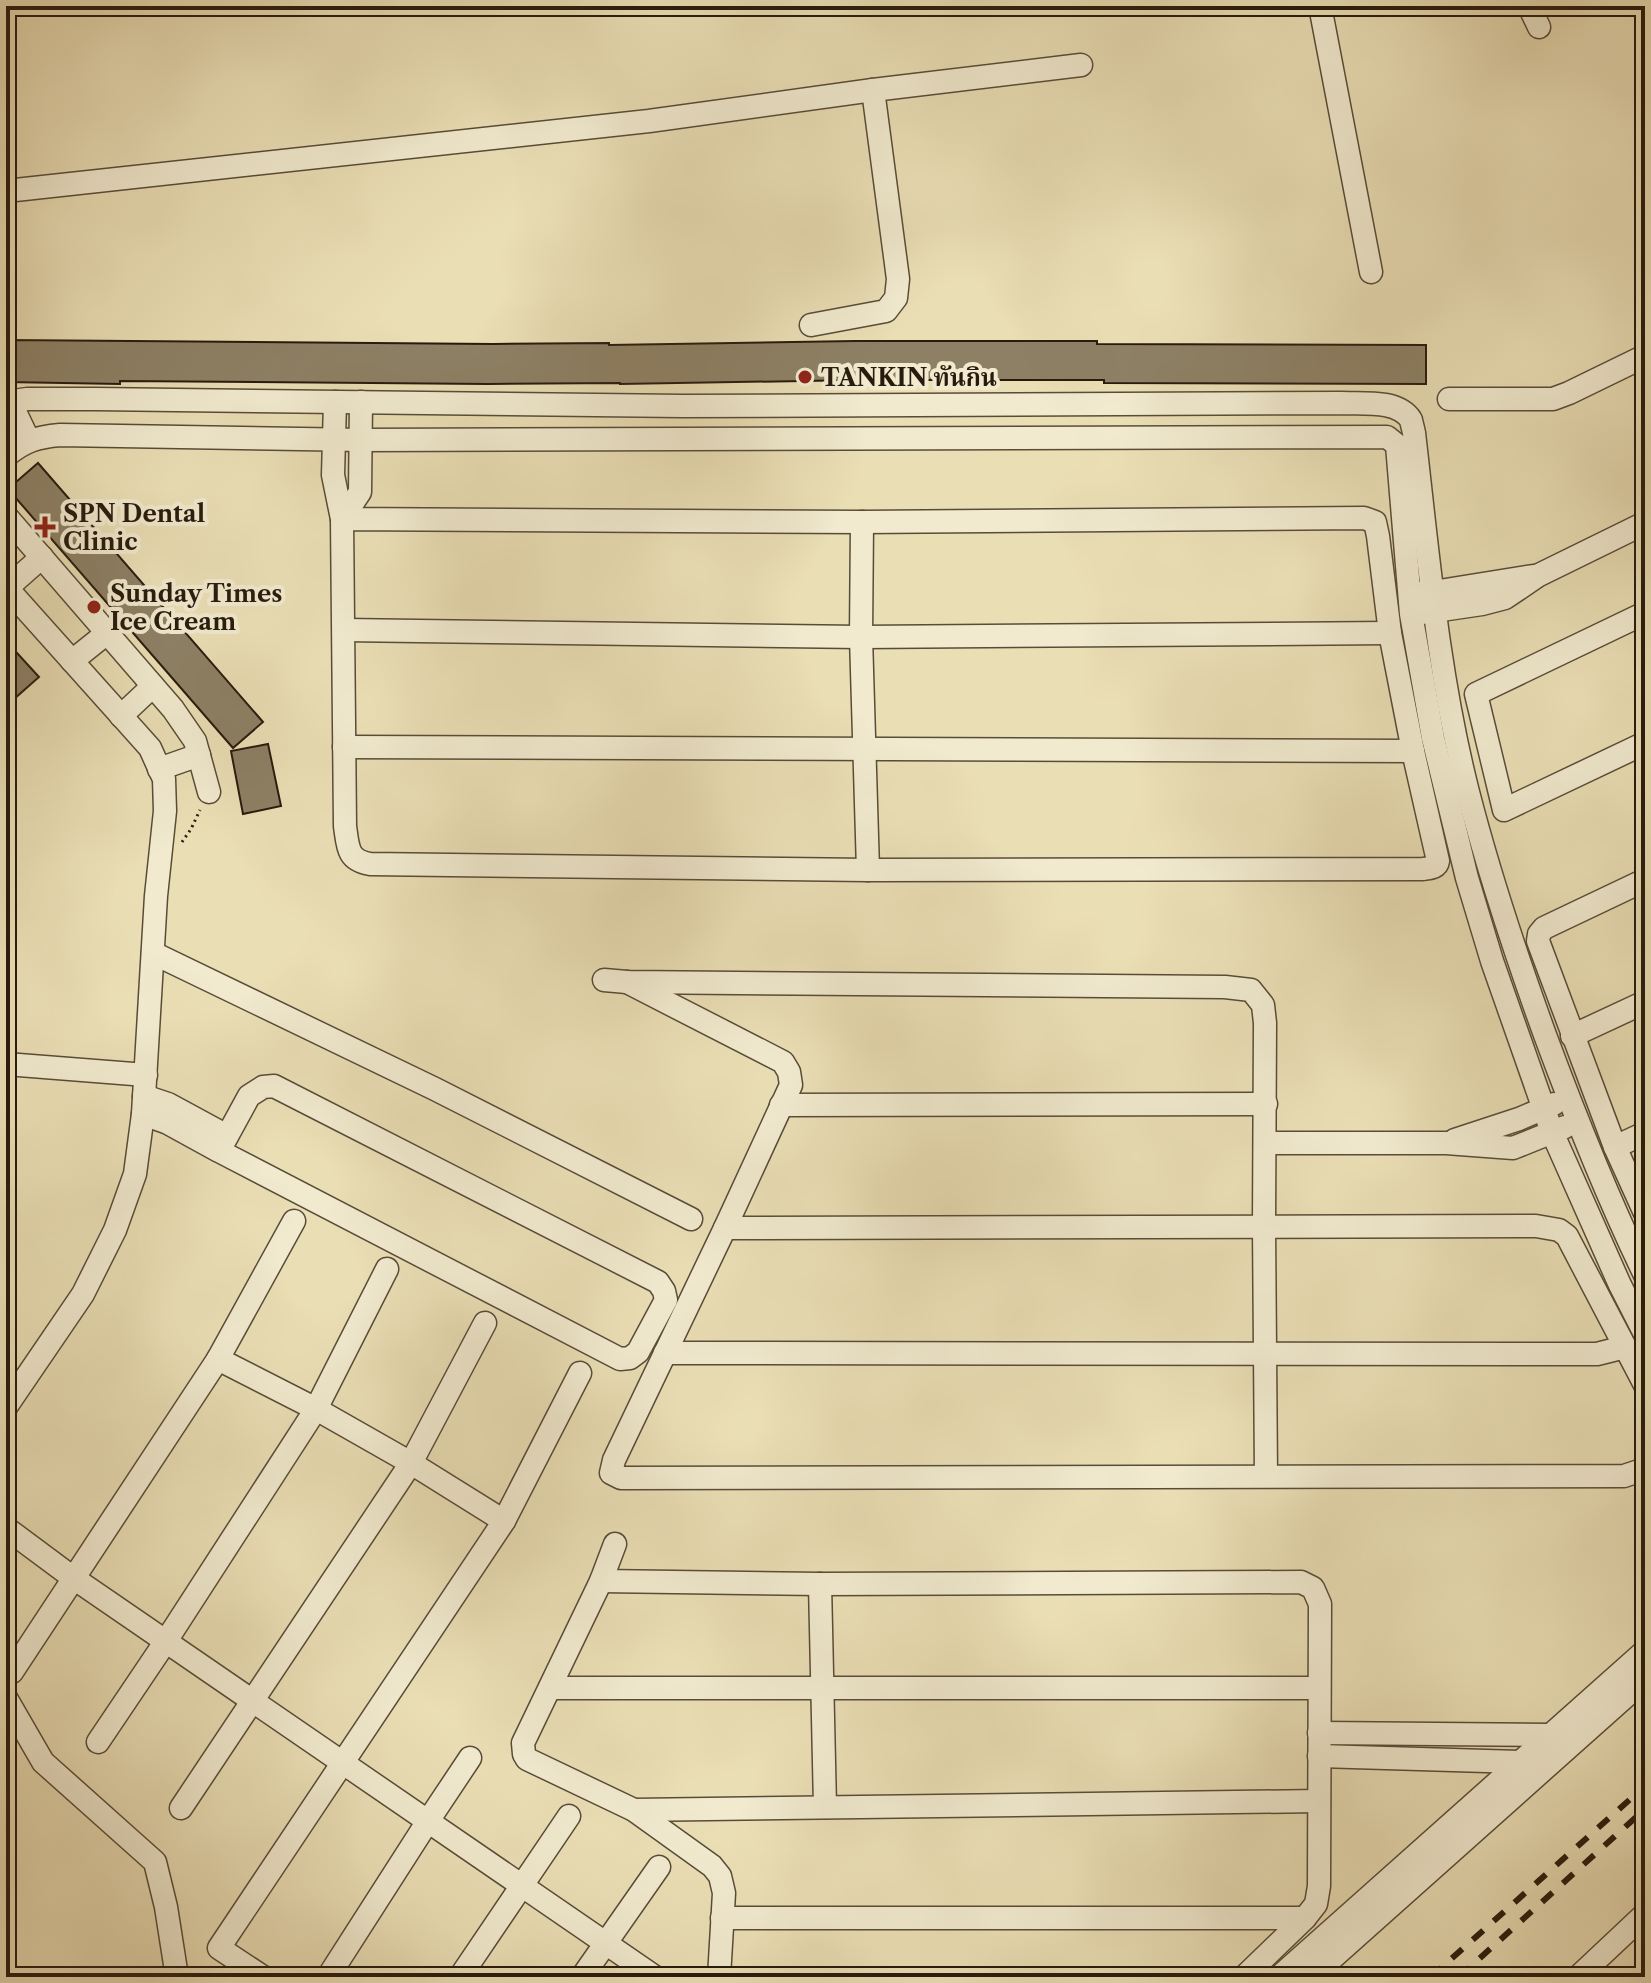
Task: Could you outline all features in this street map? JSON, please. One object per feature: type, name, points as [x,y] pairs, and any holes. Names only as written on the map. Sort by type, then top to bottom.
[{"type":"street","points":[[1320,6],[1371,272]]},
{"type":"street","points":[[1529,6],[1539,27]]},
{"type":"street","points":[[6,191],[649,121],[1081,65]]},
{"type":"street","points":[[811,325],[886,311],[896,298],[898,279],[873,90]]},
{"type":"street","points":[[1449,399],[1553,399],[1645,356]]},
{"type":"street","points":[[29,441],[8,401],[95,399],[683,406],[1389,405],[1411,421],[1414,433],[1434,602],[1468,792],[1520,967],[1578,1123],[1645,1275]]},
{"type":"street","points":[[335,402],[333,475],[342,519],[345,826],[348,847],[352,856],[360,862],[868,870],[1423,869],[1434,867],[1438,861],[1390,633],[1375,522],[1364,518],[862,522],[342,519]]},
{"type":"street","points":[[342,519],[360,492],[361,402]]},
{"type":"street","points":[[1042,404],[1043,437]]},
{"type":"street","points":[[1376,436],[1389,405]]},
{"type":"street","points":[[683,406],[684,438]]},
{"type":"street","points":[[6,456],[29,441],[60,435],[334,440],[1387,437],[1397,445],[1410,604],[1433,738],[1467,878],[1492,961],[1552,1132],[1645,1334]]},
{"type":"street","points":[[6,516],[173,709],[195,741],[209,792]]},
{"type":"street","points":[[862,522],[861,637],[868,870]]},
{"type":"street","points":[[1410,604],[1434,602],[1539,575],[1645,523]]},
{"type":"street","points":[[6,1407],[83,1294],[115,1230],[135,1174],[144,1095],[156,896],[165,811],[164,779],[150,748],[6,587],[42,557]]},
{"type":"street","points":[[1645,613],[1476,694],[1504,810],[1645,743]]},
{"type":"street","points":[[344,630],[861,637],[1390,633]]},
{"type":"street","points":[[72,661],[107,633]]},
{"type":"street","points":[[121,716],[153,686]]},
{"type":"street","points":[[344,747],[1413,751]]},
{"type":"street","points":[[159,769],[199,755]]},
{"type":"street","points":[[1467,878],[1491,870]]},
{"type":"street","points":[[1645,880],[1544,928],[1538,941],[1615,1147],[1645,1213]]},
{"type":"street","points":[[153,953],[435,1089],[691,1219]]},
{"type":"street","points":[[604,980],[1225,987],[1251,990],[1263,1005],[1265,1023],[1266,1476]]},
{"type":"street","points":[[627,982],[783,1062],[791,1085],[614,1460],[611,1473],[621,1478],[1624,1476],[1645,1469]]},
{"type":"street","points":[[1572,1036],[1645,1002]]},
{"type":"street","points":[[6,1064],[144,1095],[168,1123],[223,1144],[620,1359],[630,1358],[638,1352],[666,1300],[658,1282],[274,1086],[263,1087],[249,1096],[223,1144]]},
{"type":"street","points":[[1446,1143],[1519,1119],[1569,1098]]},
{"type":"street","points":[[781,1105],[1266,1104]]},
{"type":"street","points":[[1265,1143],[1446,1143],[1513,1148],[1578,1123]]},
{"type":"street","points":[[1615,1147],[1645,1133]]},
{"type":"street","points":[[12,1672],[218,1359],[294,1221]]},
{"type":"street","points":[[725,1228],[1536,1226],[1559,1230],[1567,1236],[1645,1385]]},
{"type":"street","points":[[98,1742],[316,1409],[387,1269]]},
{"type":"street","points":[[181,1808],[411,1463],[485,1323]]},
{"type":"street","points":[[665,1353],[1597,1354],[1625,1347]]},
{"type":"street","points":[[218,1359],[316,1409],[504,1521]]},
{"type":"street","points":[[263,1977],[219,1948],[504,1521],[580,1373]]},
{"type":"street","points":[[7,1530],[655,1977]]},
{"type":"street","points":[[615,1544],[601,1581],[523,1743],[524,1754],[527,1759],[634,1810],[712,1866],[720,1876],[724,1893],[719,1977]]},
{"type":"street","points":[[601,1581],[820,1584],[1301,1582],[1313,1588],[1320,1604],[1319,1886],[1316,1904],[1244,1977]]},
{"type":"street","points":[[820,1584],[825,1807]]},
{"type":"street","points":[[1311,1977],[1557,1742],[1645,1651]]},
{"type":"street","points":[[1319,1745],[1557,1742],[1645,1679]]},
{"type":"street","points":[[550,1688],[1319,1688]]},
{"type":"street","points":[[8,1701],[43,1762],[155,1862],[177,1977]]},
{"type":"street","points":[[1319,1745],[1527,1769]]},
{"type":"street","points":[[328,1977],[470,1758]]},
{"type":"street","points":[[1279,1977],[1527,1769]]},
{"type":"street","points":[[634,1810],[1318,1801]]},
{"type":"street","points":[[460,1977],[569,1816]]},
{"type":"street","points":[[582,1977],[659,1867]]},
{"type":"street","points":[[1578,1977],[1645,1914]]},
{"type":"street","points":[[722,1918],[1305,1918]]},
{"type":"building","points":[[6,340],[609,345],[1097,341],[1097,344],[1426,345],[1426,384],[1104,383],[1104,380],[620,384],[6,382]]},
{"type":"building","points":[[38,463],[263,722],[233,748],[8,489]]},
{"type":"building","points":[[6,641],[39,677],[14,699],[6,690]]},
{"type":"building","points":[[268,744],[281,806],[243,814],[231,751]]},
{"type":"railway","points":[[1431,1977],[1645,1786]]},
{"type":"railway","points":[[1459,1977],[1645,1809]]},
{"type":"place","name":"TANKIN ทันกิน","points":[[805,377]]},
{"type":"place","name":"SPN Dental Clinic","points":[[45,527]]},
{"type":"place","name":"Sunday Times Ice Cream","points":[[94,607]]}]
